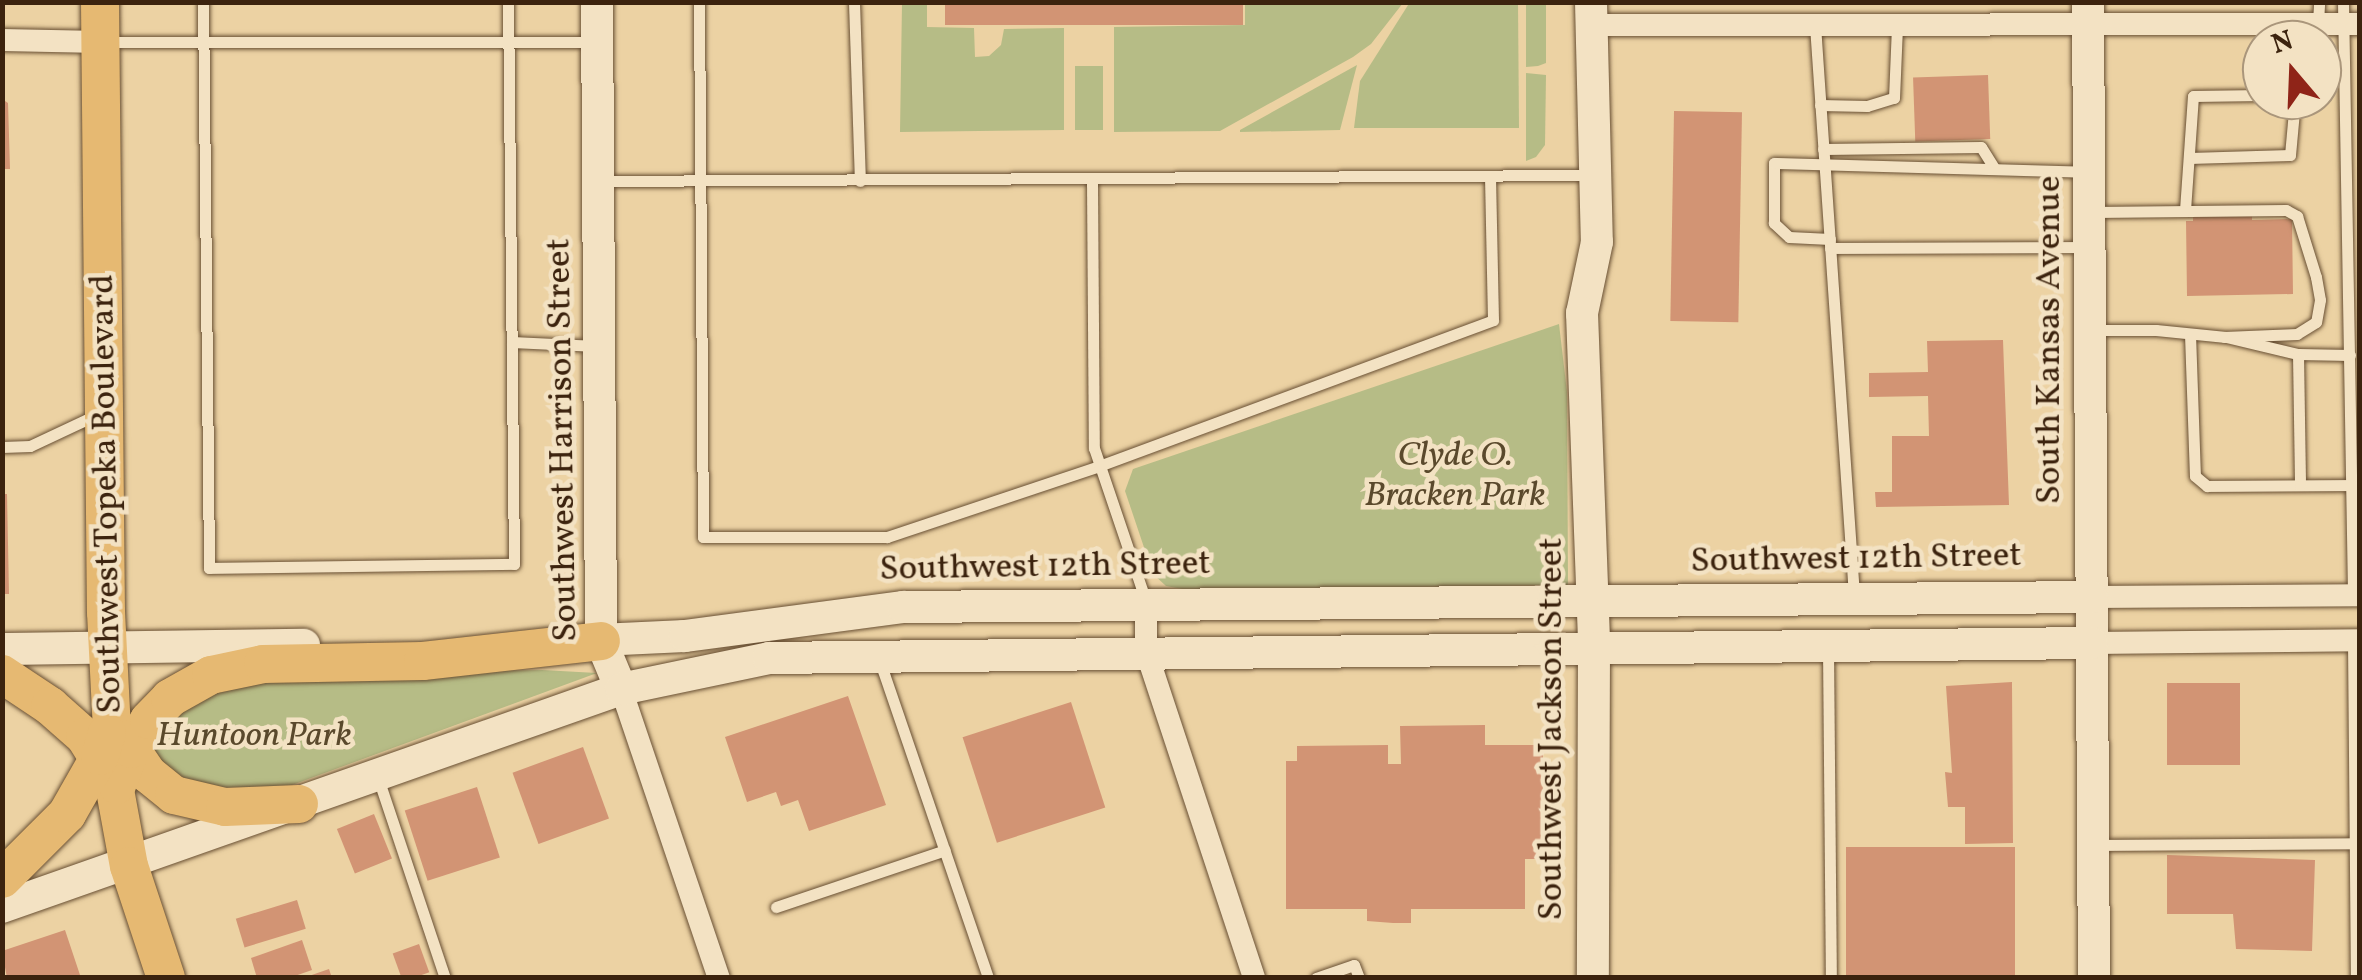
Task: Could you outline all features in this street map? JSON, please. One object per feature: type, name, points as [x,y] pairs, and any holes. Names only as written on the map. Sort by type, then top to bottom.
[{"type":"main road","name":"Southwest Topeka Boulevard","points":[[100,2],[108,647],[114,754],[129,866],[166,978]]},
{"type":"main road","name":"Southwest Harrison Street","points":[[597,2],[601,641],[621,689]]},
{"type":"main road","name":"Southwest Jackson Street","points":[[1592,14],[1597,242],[1582,313],[1594,648],[1592,977]]},
{"type":"main road","name":"South Kansas Avenue","points":[[2088,14],[2094,978]]},
{"type":"main road","name":"Southwest 12th Street","points":[[2,649],[601,641],[685,636],[903,607],[2092,597]]},
{"type":"main road","points":[[2,879],[54,832],[114,754],[170,698],[211,675],[262,664],[423,660],[601,641]]},
{"type":"main road","points":[[2,907],[129,866],[621,689],[769,658],[877,653],[2092,643]]},
{"type":"main road","points":[[2,674],[114,754],[188,799],[225,807],[299,804]]},
{"type":"street","points":[[1592,14],[1897,25],[2088,14],[2242,28]]},
{"type":"street","points":[[2318,14],[2350,17]]},
{"type":"street","points":[[2,40],[101,42]]},
{"type":"street","points":[[2092,597],[2356,595]]},
{"type":"street","points":[[1146,604],[1146,651],[1254,978]]},
{"type":"street","points":[[2092,643],[2356,640]]},
{"type":"street","name":"Southwest Harrison Street","points":[[621,689],[719,978]]},
{"type":"lane","points":[[203,2],[209,568],[514,564],[508,2]]},
{"type":"lane","points":[[699,2],[702,537],[887,537],[1099,466],[1493,320],[1490,177]]},
{"type":"lane","points":[[854,2],[860,181]]},
{"type":"lane","points":[[2350,17],[2350,355],[2356,595]]},
{"type":"lane","points":[[1814,25],[1854,598]]},
{"type":"lane","points":[[1820,104],[1867,106],[1894,98],[1897,25]]},
{"type":"lane","points":[[101,42],[597,42]]},
{"type":"lane","points":[[2186,210],[2194,96],[2242,96]]},
{"type":"lane","points":[[2189,158],[2290,155],[2293,120]]},
{"type":"lane","points":[[1994,168],[1981,148],[1823,155],[1774,164],[1774,223],[1788,237],[1830,244],[2090,247]]},
{"type":"lane","points":[[1823,155],[1842,167],[2089,172]]},
{"type":"lane","points":[[598,182],[1092,182],[1595,175]]},
{"type":"lane","points":[[1092,182],[1094,448],[1146,604]]},
{"type":"lane","points":[[2090,212],[2286,210],[2297,216],[2304,229],[2320,300],[2316,322],[2297,334],[2224,337],[2156,330],[2090,330]]},
{"type":"lane","points":[[2190,334],[2195,476],[2206,486],[2352,485]]},
{"type":"lane","points":[[2224,337],[2298,354],[2350,355]]},
{"type":"lane","points":[[512,342],[600,346]]},
{"type":"lane","points":[[2298,354],[2300,485]]},
{"type":"lane","points":[[2,447],[30,446],[104,411]]},
{"type":"lane","points":[[2356,640],[2356,978]]},
{"type":"lane","points":[[1828,645],[1831,978]]},
{"type":"lane","points":[[877,653],[988,978]]},
{"type":"lane","points":[[378,778],[445,978]]},
{"type":"lane","points":[[2093,845],[2354,843]]},
{"type":"lane","points":[[776,908],[944,850]]},
{"type":"lane","points":[[1316,978],[1354,965],[1359,978]]},
{"type":"green space","points":[[1410,2],[1518,3],[1519,128],[1354,128],[1360,81]]},
{"type":"green space","points":[[902,3],[927,3],[927,27],[974,28],[975,57],[989,56],[1001,45],[1004,29],[1064,28],[1064,130],[900,132]]},
{"type":"green space","points":[[1245,3],[1403,3],[1371,44],[1353,57],[1220,131],[1114,132],[1114,27],[1245,25]]},
{"type":"green space","points":[[1526,3],[1546,3],[1546,63],[1538,66],[1526,67]]},
{"type":"green space","points":[[1357,65],[1340,130],[1240,132],[1240,130]]},
{"type":"green space","points":[[1075,66],[1103,66],[1103,130],[1075,130]]},
{"type":"green space","points":[[1526,73],[1546,75],[1545,145],[1536,157],[1526,161]]},
{"type":"green space","name":"Clyde O. Bracken Park","points":[[1559,324],[1567,392],[1568,585],[1188,590],[1166,586],[1153,574],[1125,491],[1133,469]]},
{"type":"green space","name":"Huntoon Park","points":[[542,670],[597,673],[273,792],[206,792],[155,766],[152,732],[180,704],[263,675]]},
{"type":"building","points":[[945,2],[1243,2],[1243,25],[945,25]]},
{"type":"building","points":[[1988,75],[1990,139],[1915,142],[1913,78]]},
{"type":"building","points":[[2,99],[8,103],[10,169],[2,169]]},
{"type":"building","points":[[1674,111],[1742,112],[1738,322],[1670,321]]},
{"type":"building","points":[[2252,212],[2252,220],[2292,219],[2293,294],[2187,296],[2186,221],[2193,221],[2193,213]]},
{"type":"building","points":[[2003,340],[2009,505],[1876,507],[1875,492],[1892,492],[1892,436],[1929,436],[1928,396],[1869,397],[1869,373],[1928,372],[1927,341]]},
{"type":"building","points":[[2,494],[7,494],[9,594],[2,594]]},
{"type":"building","points":[[2012,682],[2013,843],[1965,844],[1965,807],[1948,807],[1945,772],[1952,773],[1946,686]]},
{"type":"building","points":[[2167,683],[2240,683],[2240,765],[2167,765]]},
{"type":"building","points":[[848,696],[886,805],[809,831],[798,800],[781,806],[776,792],[747,802],[725,737]]},
{"type":"building","points":[[1071,702],[1105,808],[997,843],[963,737]]},
{"type":"building","points":[[1485,725],[1485,745],[1543,745],[1543,859],[1525,859],[1525,909],[1411,909],[1411,923],[1393,923],[1367,921],[1367,909],[1286,909],[1286,761],[1297,761],[1297,746],[1388,745],[1388,764],[1401,764],[1400,726]]},
{"type":"building","points":[[583,747],[609,818],[539,844],[513,773]]},
{"type":"building","points":[[477,787],[500,857],[428,881],[405,810]]},
{"type":"building","points":[[374,814],[392,859],[355,873],[337,829]]},
{"type":"building","points":[[1846,847],[2015,847],[2015,978],[1846,978]]},
{"type":"building","points":[[2167,855],[2315,860],[2312,951],[2236,949],[2233,914],[2167,914]]},
{"type":"building","points":[[297,900],[306,929],[245,947],[236,919]]},
{"type":"building","points":[[65,930],[81,978],[7,978],[2,951]]},
{"type":"building","points":[[302,940],[312,970],[289,978],[257,978],[251,958]]},
{"type":"building","points":[[419,944],[429,972],[402,978],[393,954]]},
{"type":"building","points":[[329,969],[332,978],[306,978],[306,977]]}]
